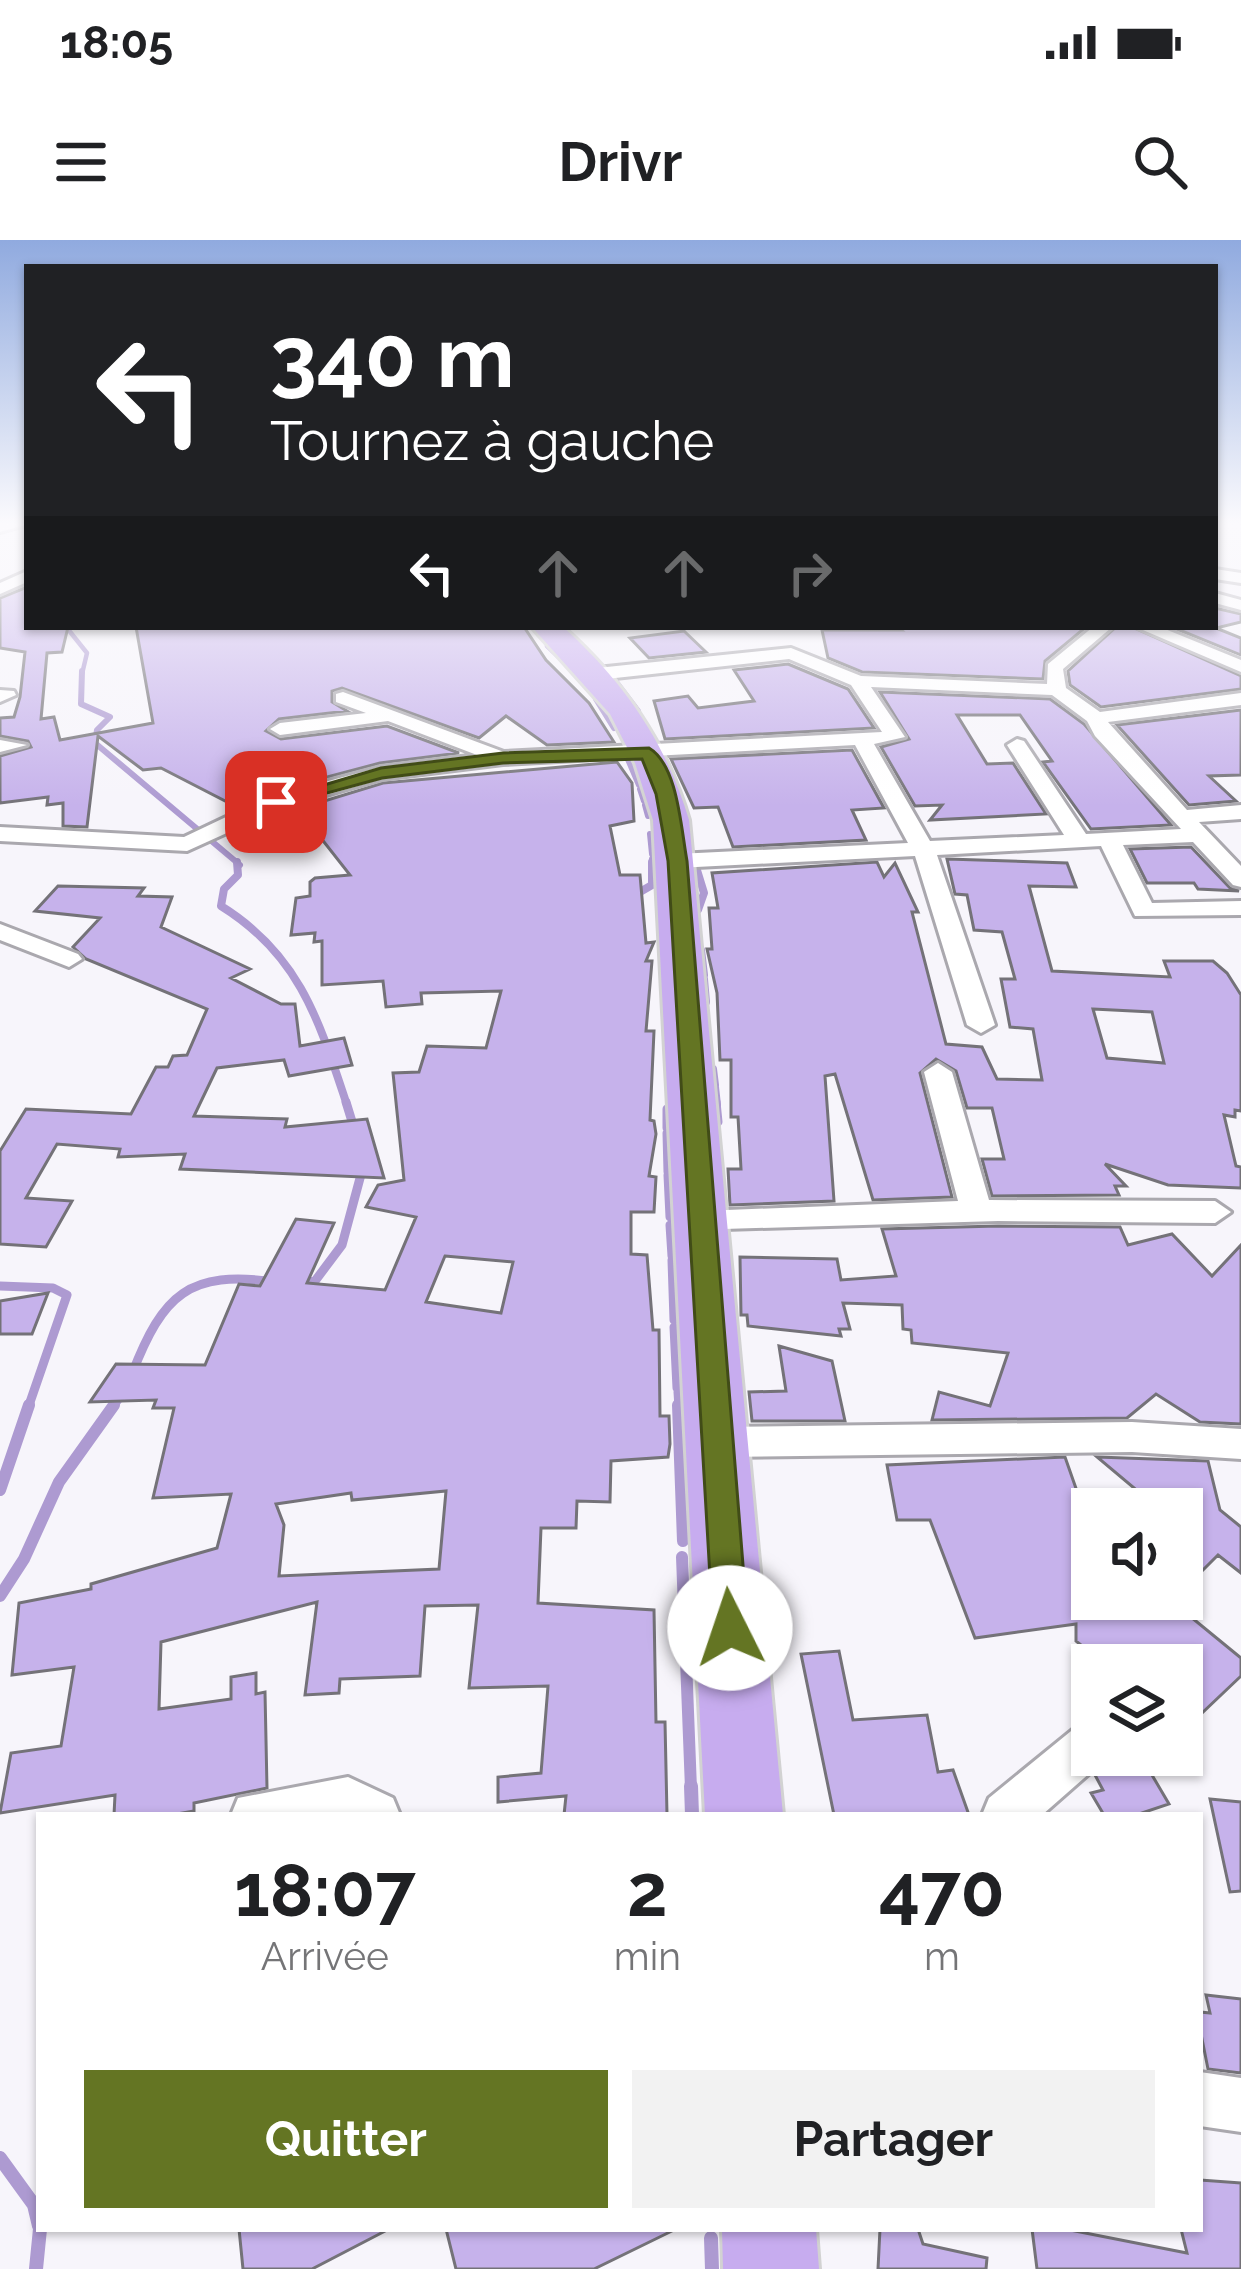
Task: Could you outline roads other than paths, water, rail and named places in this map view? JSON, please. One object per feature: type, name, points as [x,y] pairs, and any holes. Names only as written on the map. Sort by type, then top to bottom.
[{"type":"main road","points":[[549,630],[597,674],[647,751],[665,794],[677,861],[744,1812]]},
{"type":"main road","points":[[770,2232],[771,2269]]},
{"type":"street","points":[[1057,690],[1054,668],[1099,630]]},
{"type":"street","points":[[1152,630],[1241,668]]},
{"type":"street","points":[[597,674],[791,653],[858,681],[1057,690],[1096,718],[1102,732],[1240,878]]},
{"type":"street","points":[[0,834],[187,844],[276,802],[351,779],[503,758],[895,737],[858,681]]},
{"type":"street","points":[[343,698],[503,758]]},
{"type":"street","points":[[1096,718],[1241,699]]},
{"type":"street","points":[[280,729],[389,717]]},
{"type":"street","points":[[862,740],[925,852],[980,1025]]},
{"type":"street","points":[[1017,746],[1081,842]]},
{"type":"street","points":[[677,861],[1110,841],[1241,812]]},
{"type":"street","points":[[1110,841],[1144,910],[1241,908]]},
{"type":"street","points":[[0,931],[69,959]]},
{"type":"street","points":[[938,1072],[976,1210]]},
{"type":"street","points":[[701,1222],[976,1210],[1215,1212]]},
{"type":"street","points":[[716,1442],[1132,1437],[1241,1444]]},
{"type":"street","points":[[1010,1812],[1071,1760]]},
{"type":"street","points":[[274,1812],[348,1800],[370,1812]]},
{"type":"street","points":[[1203,2099],[1241,2105]]},
{"type":"waterway","points":[[69,630],[87,653],[82,674]]},
{"type":"waterway","points":[[547,646],[565,663]]},
{"type":"waterway","points":[[82,671],[81,704],[110,717],[97,730],[95,743],[237,863]]},
{"type":"waterway","points":[[610,674],[638,711]]},
{"type":"waterway","points":[[596,699],[614,728]]},
{"type":"waterway","points":[[0,751],[31,749]]},
{"type":"waterway","points":[[627,757],[639,785]]},
{"type":"waterway","points":[[640,789],[644,801]]},
{"type":"waterway","points":[[645,805],[648,816]]},
{"type":"waterway","points":[[650,834],[652,854]]},
{"type":"waterway","points":[[633,896],[652,885],[652,859]]},
{"type":"waterway","points":[[237,863],[238,875],[224,889],[221,906],[248,925],[288,968],[316,1018],[346,1102]]},
{"type":"waterway","points":[[696,867],[704,893],[698,910]]},
{"type":"waterway","points":[[701,950],[704,975]]},
{"type":"waterway","points":[[704,979],[706,1002]]},
{"type":"waterway","points":[[713,1069],[715,1085]]},
{"type":"waterway","points":[[715,1087],[717,1105]]},
{"type":"waterway","points":[[346,1102],[354,1128]]},
{"type":"waterway","points":[[716,1102],[718,1122]]},
{"type":"waterway","points":[[667,1109],[667,1128]]},
{"type":"waterway","points":[[667,1133],[668,1172]]},
{"type":"waterway","points":[[297,1284],[315,1281],[342,1245],[363,1167]]},
{"type":"waterway","points":[[668,1175],[670,1217]]},
{"type":"waterway","points":[[670,1225],[672,1256]]},
{"type":"waterway","points":[[672,1260],[674,1320]]},
{"type":"waterway","points":[[132,1374],[155,1324],[183,1294],[221,1280],[275,1282]]},
{"type":"waterway","points":[[0,1286],[53,1288],[67,1295],[28,1408]]},
{"type":"waterway","points":[[674,1327],[677,1388]]},
{"type":"waterway","points":[[678,1392],[679,1408]]},
{"type":"waterway","points":[[112,1408],[122,1394]]},
{"type":"waterway","points":[[0,1490],[29,1405]]},
{"type":"waterway","points":[[0,1596],[24,1559],[59,1482],[114,1405]]},
{"type":"waterway","points":[[678,1405],[683,1541]]},
{"type":"waterway","points":[[682,1557],[691,1789]]},
{"type":"waterway","points":[[691,1786],[692,1812]]},
{"type":"waterway","points":[[0,2158],[36,2213]]},
{"type":"waterway","points":[[36,2269],[40,2232]]},
{"type":"waterway","points":[[711,2238],[712,2269]]}]
